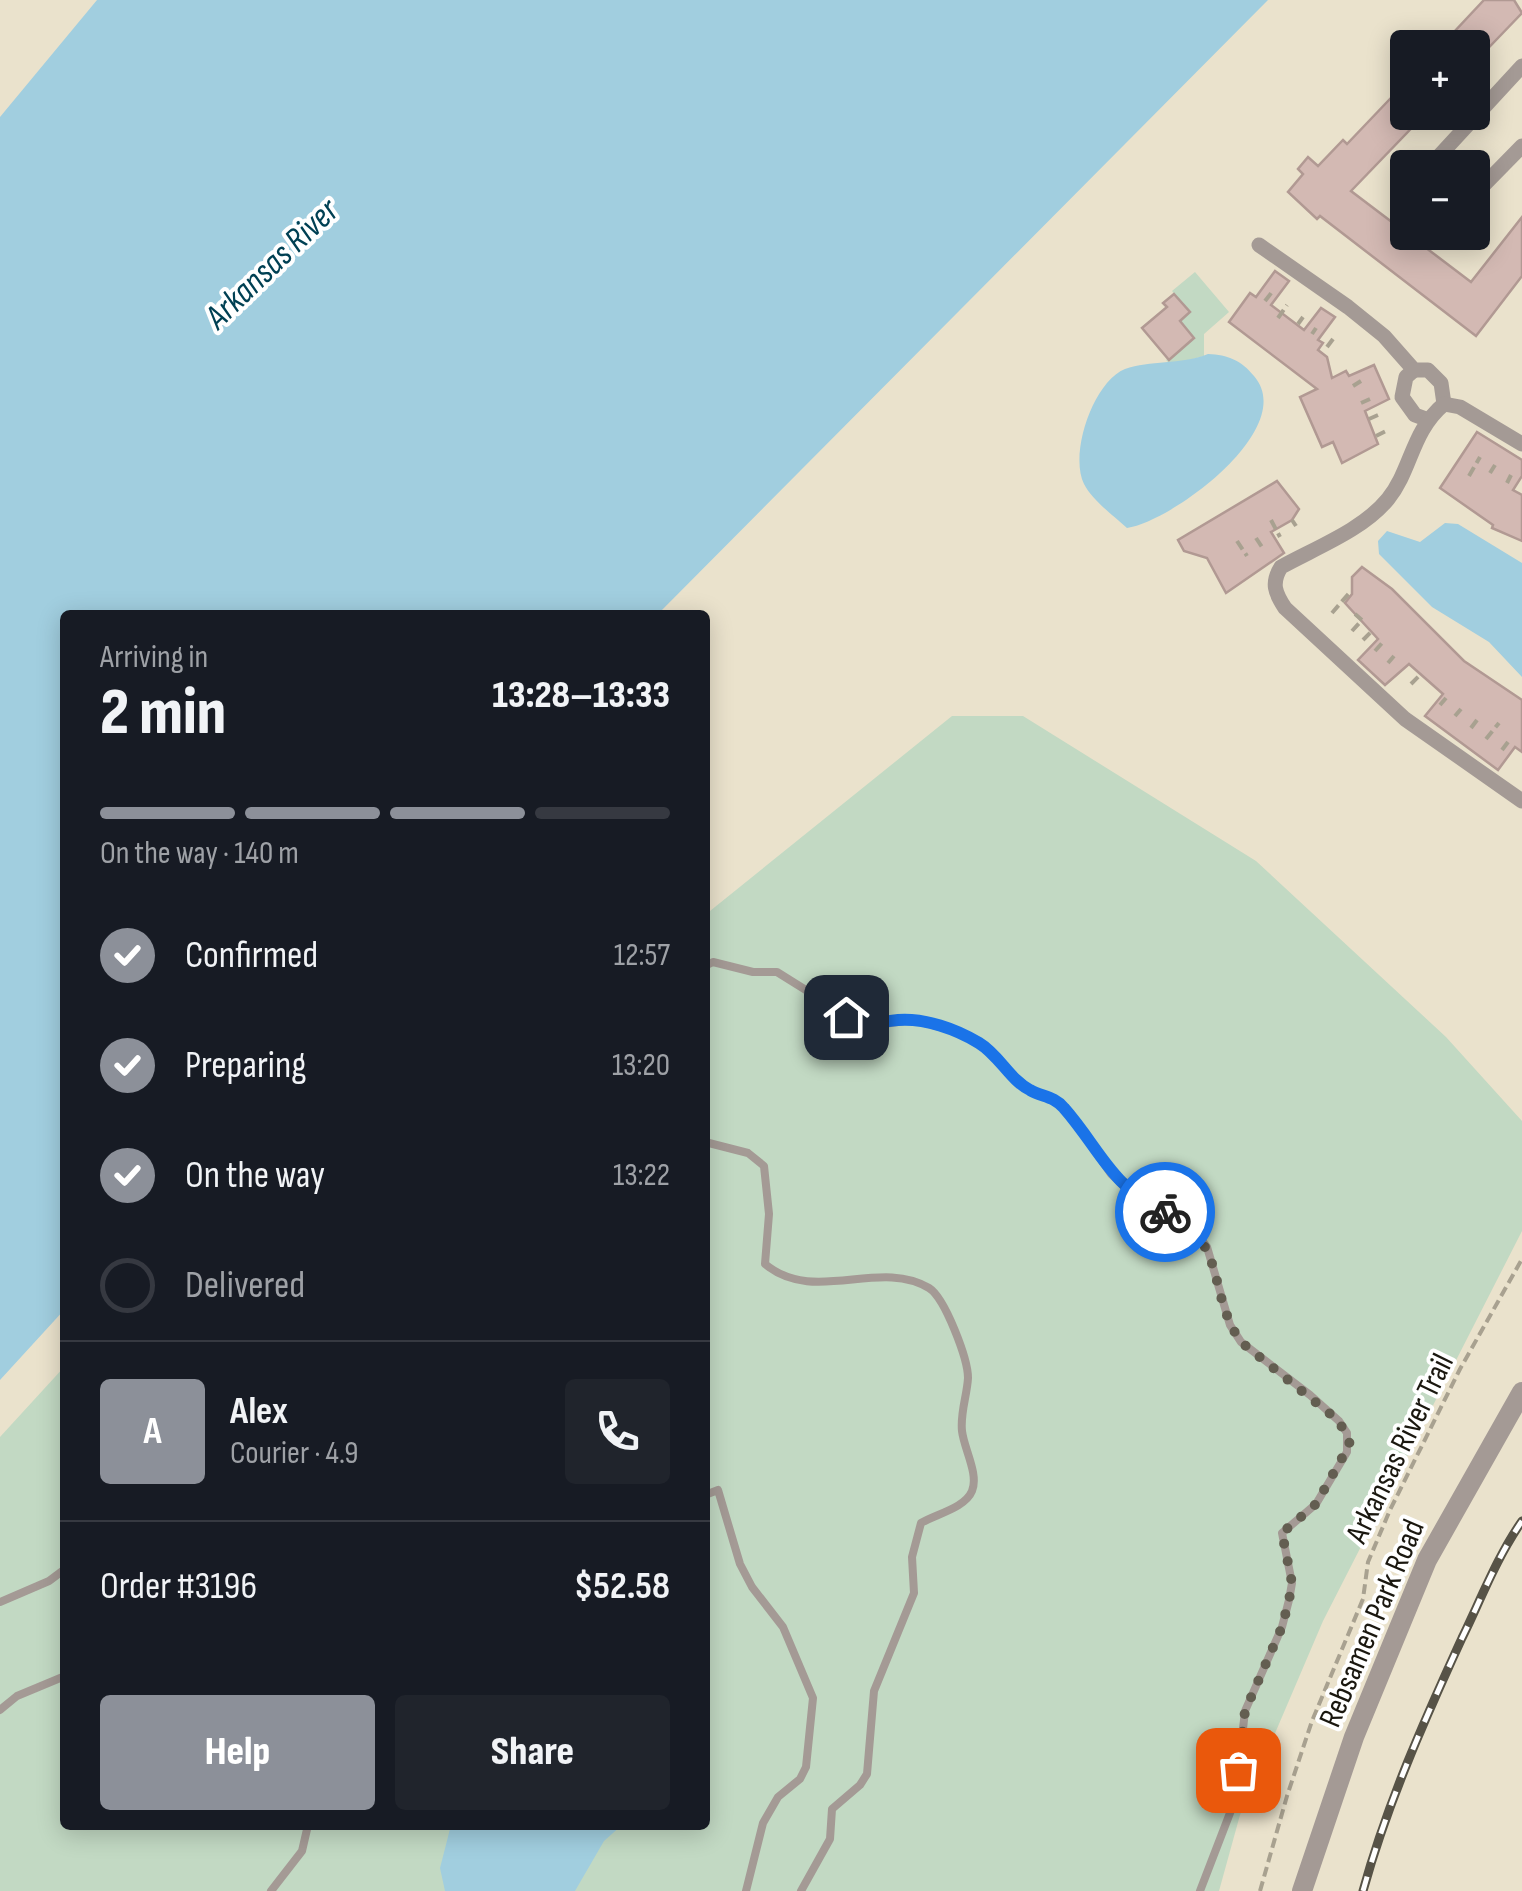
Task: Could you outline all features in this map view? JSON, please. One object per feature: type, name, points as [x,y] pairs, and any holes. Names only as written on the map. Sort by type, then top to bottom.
[{"type":"street","points":[[1445,150],[1522,66]]},
{"type":"street","points":[[1490,179],[1522,146]]},
{"type":"street","points":[[1259,244],[1384,336],[1414,370]]},
{"type":"street","points":[[1426,419],[1415,415],[1402,397],[1406,377],[1414,370],[1428,370],[1441,383],[1444,404]]},
{"type":"street","points":[[1444,404],[1426,419],[1390,497],[1372,514],[1281,567],[1275,577],[1275,593],[1314,637],[1405,719],[1522,800]]},
{"type":"street","points":[[1444,404],[1460,407],[1522,444]]},
{"type":"street","name":"Rebsamen Park Road","points":[[1302,1891],[1354,1737],[1426,1560],[1522,1392]]},
{"type":"lane","points":[[710,963],[753,972],[777,972],[846,1017],[869,1026],[912,1020],[951,1030],[980,1043],[1029,1090],[1049,1096],[1062,1106],[1118,1181],[1148,1204],[1193,1228],[1207,1246],[1230,1325],[1241,1342],[1310,1396],[1347,1433],[1347,1452],[1316,1504],[1282,1533],[1292,1583],[1289,1600],[1282,1627],[1245,1711],[1235,1800],[1200,1891]]},
{"type":"lane","points":[[710,1143],[748,1152],[764,1166],[770,1214],[765,1264],[775,1272],[804,1282],[889,1279],[925,1286],[942,1304],[967,1362],[962,1430],[974,1481],[972,1493],[962,1504],[921,1524],[912,1557],[914,1593],[874,1691],[867,1774],[860,1786],[832,1809],[830,1839],[800,1891]]},
{"type":"lane","points":[[710,1491],[718,1490],[740,1564],[783,1627],[814,1698],[806,1767],[800,1779],[778,1796],[763,1823],[746,1891]]},
{"type":"lane","points":[[0,1602],[48,1582],[60,1573]]},
{"type":"lane","points":[[0,1710],[17,1696],[60,1678]]},
{"type":"lane","points":[[271,1891],[302,1851],[307,1830]]},
{"type":"path","points":[[1266,301],[1272,292]]},
{"type":"path","points":[[1278,318],[1287,305]]},
{"type":"path","points":[[1298,324],[1303,317]]},
{"type":"path","points":[[1312,334],[1316,328]]},
{"type":"path","points":[[1327,347],[1333,338]]},
{"type":"path","points":[[1353,386],[1361,382]]},
{"type":"path","points":[[1361,403],[1370,399]]},
{"type":"path","points":[[1368,419],[1378,414]]},
{"type":"path","points":[[1376,436],[1386,431]]},
{"type":"path","points":[[1469,476],[1480,457]]},
{"type":"path","points":[[1490,473],[1495,466]]},
{"type":"path","points":[[1506,482],[1511,475]]},
{"type":"path","points":[[1271,520],[1280,536]]},
{"type":"path","points":[[1292,520],[1296,526]]},
{"type":"path","points":[[1256,538],[1262,546]]},
{"type":"path","points":[[1238,541],[1247,556]]},
{"type":"path","points":[[1332,613],[1351,591]]},
{"type":"path","points":[[1352,630],[1362,620],[1356,614]]},
{"type":"path","points":[[1363,640],[1372,632]]},
{"type":"path","points":[[1375,651],[1383,642]]},
{"type":"path","points":[[1388,663],[1394,656]]},
{"type":"path","points":[[1411,684],[1420,675]]},
{"type":"path","points":[[1440,706],[1446,698]]},
{"type":"path","points":[[1455,716],[1461,709]]},
{"type":"path","points":[[1471,728],[1477,720]]},
{"type":"path","points":[[1486,739],[1499,723]]},
{"type":"path","points":[[1502,750],[1508,742]]},
{"type":"path","name":"Arkansas River Trail","points":[[1260,1891],[1312,1721],[1363,1599],[1368,1562],[1460,1370],[1522,1259]]},
{"type":"green space","points":[[1195,272],[1229,312],[1204,334],[1204,356],[1171,365],[1166,360],[1194,338],[1180,321],[1190,312],[1172,291]]},
{"type":"green space","points":[[952,716],[1023,716],[1256,861],[1446,1037],[1522,1121],[1522,1231],[1323,1621],[1240,1815],[1219,1891],[0,1891],[0,1437],[60,1371],[60,1830],[710,1830],[710,911]]},
{"type":"water","name":"Arkansas River","points":[[97,0],[1268,0],[662,610],[60,610],[60,1314],[0,1380],[0,117]]},
{"type":"water","points":[[1208,354],[1234,359],[1254,376],[1263,397],[1260,421],[1246,445],[1199,491],[1148,522],[1127,528],[1092,496],[1080,471],[1082,438],[1094,403],[1113,376],[1125,369]]},
{"type":"water","points":[[1445,523],[1458,524],[1522,563],[1522,677],[1489,642],[1432,607],[1379,554],[1378,541],[1387,531],[1420,542]]},
{"type":"water","points":[[450,1830],[616,1830],[604,1841],[575,1891],[445,1891],[440,1868]]},
{"type":"building","points":[[1484,0],[1514,0],[1522,13],[1490,46],[1490,30],[1456,30]]},
{"type":"building","points":[[1390,99],[1390,130],[1410,130],[1351,191],[1390,221],[1390,250],[1429,250],[1471,282],[1522,217],[1522,276],[1476,336],[1320,216],[1317,219],[1288,192],[1303,174],[1298,169],[1308,157],[1318,166],[1343,140],[1347,144]]},
{"type":"building","points":[[1275,271],[1289,281],[1271,305],[1304,330],[1321,308],[1335,317],[1318,340],[1323,343],[1318,350],[1327,357],[1332,378],[1346,371],[1349,376],[1374,365],[1389,399],[1365,411],[1378,444],[1342,463],[1333,442],[1322,447],[1300,397],[1317,389],[1229,322],[1250,293],[1256,297]]},
{"type":"building","points":[[1174,294],[1190,312],[1180,321],[1194,338],[1169,360],[1142,328],[1167,307],[1163,303]]},
{"type":"building","points":[[1477,432],[1522,460],[1522,476],[1513,490],[1522,495],[1522,541],[1492,528],[1440,488]]},
{"type":"building","points":[[1277,481],[1299,509],[1292,520],[1271,532],[1284,553],[1226,593],[1207,558],[1184,551],[1178,540]]},
{"type":"building","points":[[1362,567],[1392,589],[1464,661],[1522,700],[1522,752],[1515,747],[1498,770],[1425,716],[1443,694],[1409,664],[1385,685],[1358,660],[1378,639],[1345,603],[1352,594],[1352,577]]},
{"type":"railway","points":[[1363,1891],[1383,1826],[1420,1732],[1490,1578],[1522,1521]]},
{"type":"way so far","points":[[1165,1212],[1193,1228],[1207,1246],[1222,1303],[1241,1342],[1339,1421],[1350,1444],[1316,1504],[1282,1533],[1292,1583],[1289,1600],[1274,1648],[1245,1711],[1238,1770]]},
{"type":"route","points":[[846,1017],[869,1026],[912,1020],[951,1030],[980,1043],[1029,1090],[1049,1096],[1062,1106],[1110,1174],[1148,1204],[1165,1212]]}]
